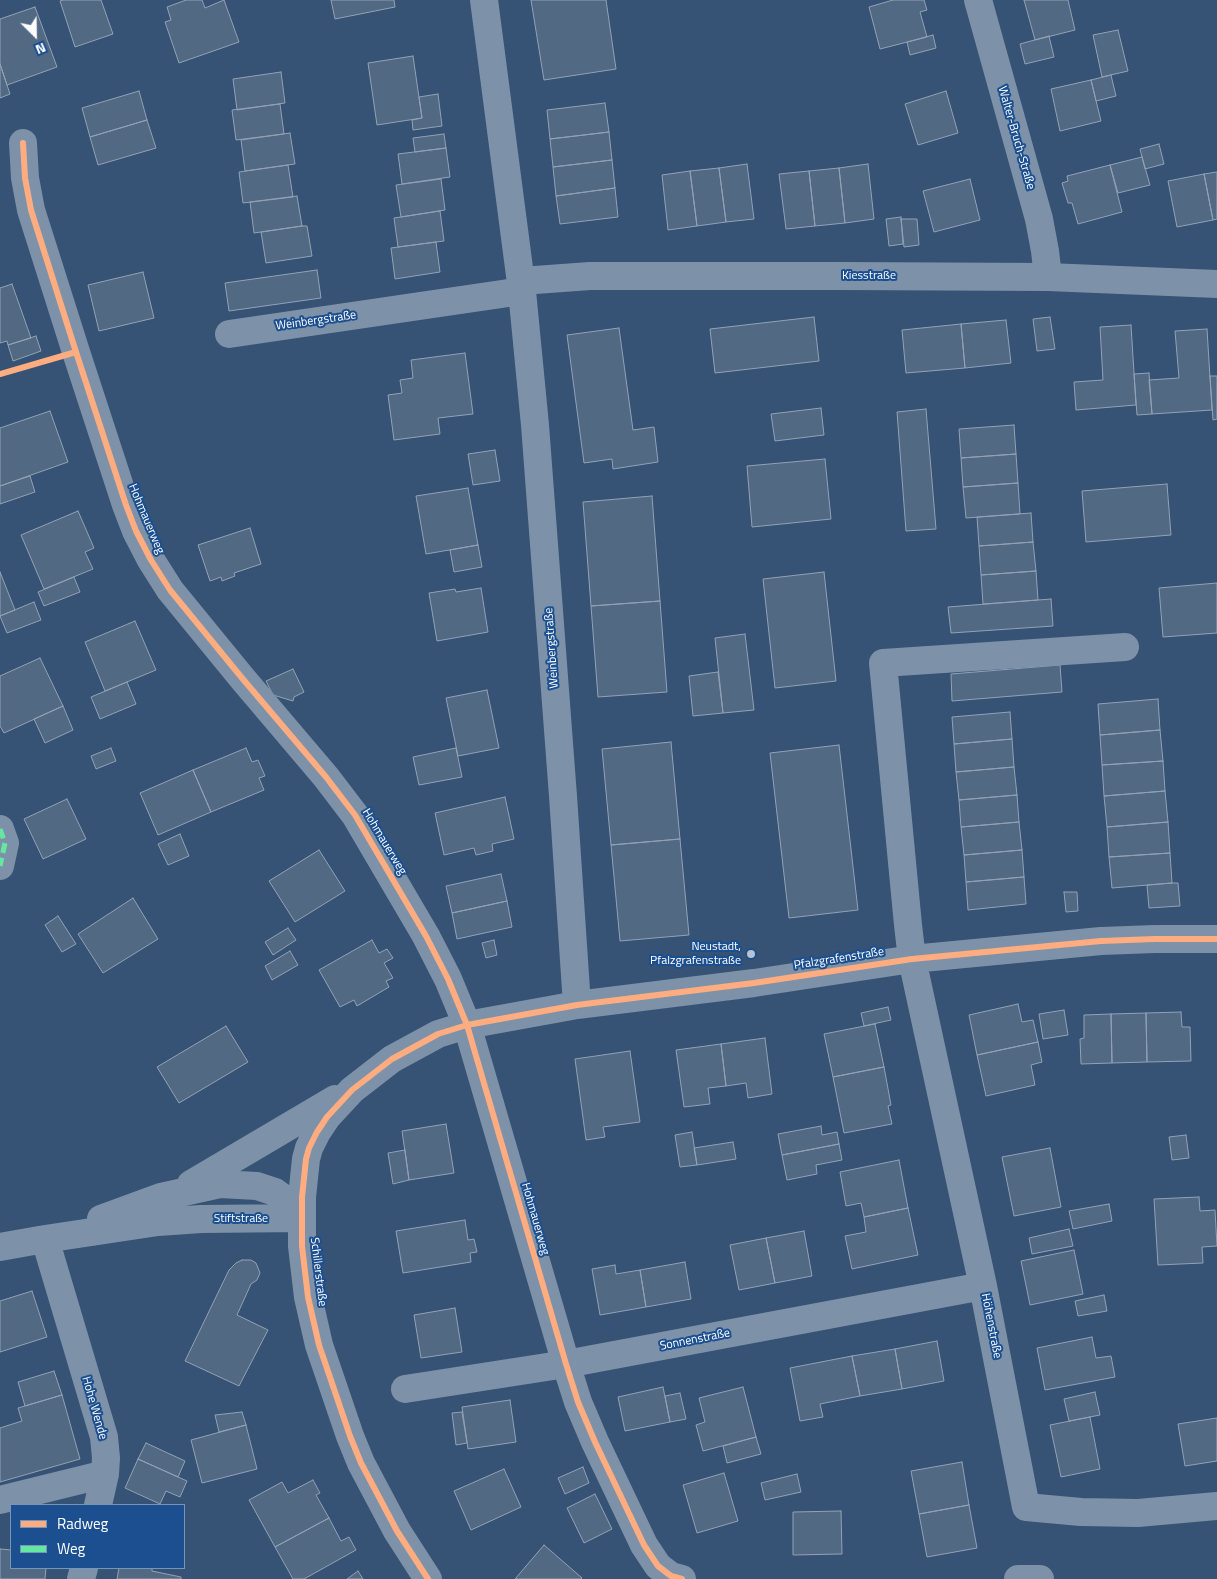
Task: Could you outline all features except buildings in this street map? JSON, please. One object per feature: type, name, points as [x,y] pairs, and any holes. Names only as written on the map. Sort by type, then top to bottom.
[{"type":"street","name":"Weinbergstraße","points":[[484,0],[521,286],[535,425],[577,1005]]},
{"type":"street","name":"Walter-Bruch-Straße","points":[[978,0],[1039,219],[1048,277]]},
{"type":"street","name":"Hohmauerweg","points":[[23,143],[25,178],[31,210],[126,505],[147,553],[170,590],[326,777],[355,815],[426,936],[468,1025],[578,1402],[644,1545],[658,1566],[671,1576],[682,1579]]},
{"type":"street","name":"Kiesstraße","points":[[521,286],[590,276],[1048,277],[1217,284]]},
{"type":"street","name":"Weinbergstraße","points":[[229,334],[521,286]]},
{"type":"street","points":[[912,959],[883,662],[1125,647]]},
{"type":"street","points":[[0,829],[5,843],[0,866]]},
{"type":"street","name":"Pfalzgrafenstraße","points":[[468,1025],[577,1005],[754,983],[912,959],[1156,938],[1217,938]]},
{"type":"street","name":"Höhenstraße","points":[[912,959],[983,1286],[1026,1507],[1081,1512],[1138,1513],[1217,1506]]},
{"type":"street","name":"Schillerstraße","points":[[428,1579],[397,1531],[372,1486],[350,1436],[319,1345],[308,1297],[302,1246],[303,1175],[309,1148],[327,1117],[352,1090],[392,1059],[417,1044],[438,1034],[468,1025]]},
{"type":"street","name":"Stiftstraße","points":[[177,1192],[352,1090]]},
{"type":"street","name":"Stiftstraße","points":[[45,1239],[177,1192],[220,1184],[244,1184],[275,1192],[286,1200],[302,1218]]},
{"type":"street","name":"Stiftstraße","points":[[0,1247],[158,1222],[193,1219],[302,1218]]},
{"type":"street","name":"Hohe Wende","points":[[45,1239],[104,1437],[105,1474],[98,1504]]},
{"type":"street","name":"Sonnenstraße","points":[[405,1389],[566,1364],[983,1286]]},
{"type":"street","points":[[0,1500],[105,1474]]},
{"type":"street","points":[[1018,1579],[1040,1579]]},
{"type":"marked path","points":[[0,829],[5,843],[0,866]]},
{"type":"cycle path","points":[[23,143],[25,178],[31,210],[136,531],[170,590],[326,777],[355,815],[426,936],[448,979],[467,1025],[578,1402],[644,1545],[658,1566],[671,1576],[682,1579]]},
{"type":"cycle path","points":[[0,374],[76,352]]},
{"type":"cycle path","points":[[428,1579],[397,1531],[361,1463],[319,1345],[308,1297],[302,1246],[302,1197],[306,1159],[317,1132],[327,1117],[352,1090],[392,1059],[438,1034],[467,1025],[577,1005],[754,983],[912,959],[1101,941],[1217,939]]},
{"type":"place","name":"Neustadt, Pfalzgrafenstraße","points":[[751,954]]}]
